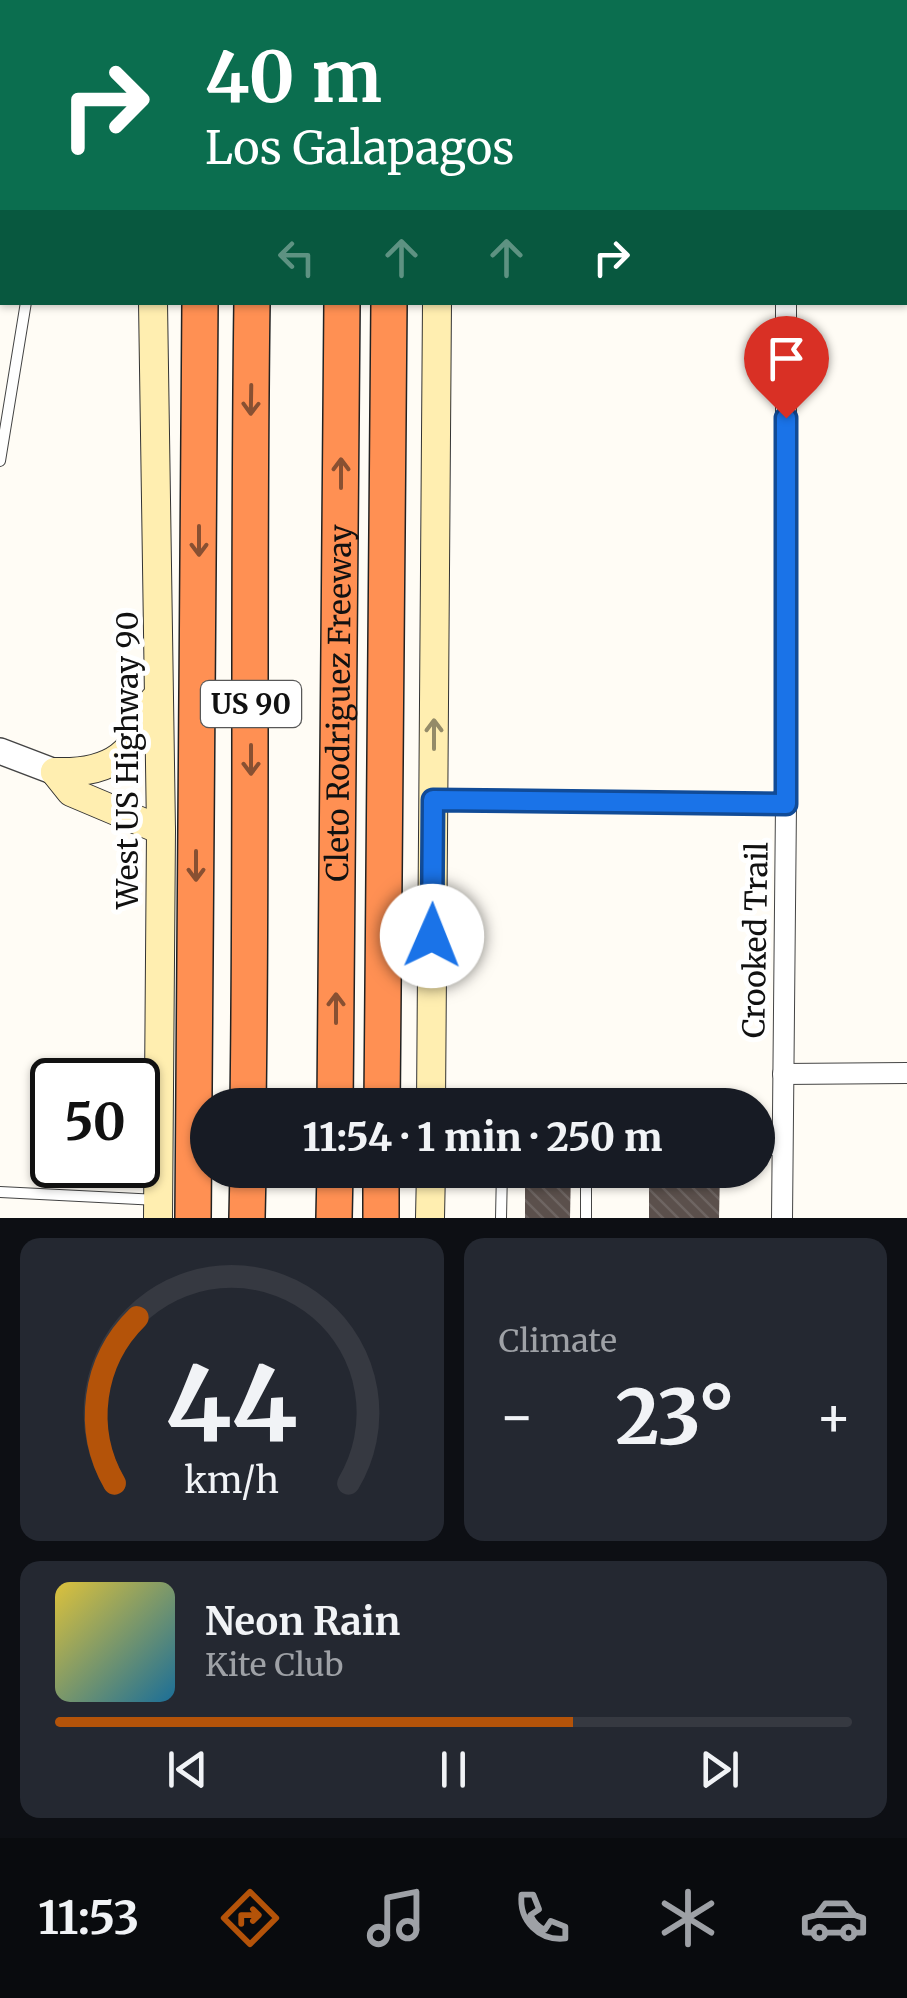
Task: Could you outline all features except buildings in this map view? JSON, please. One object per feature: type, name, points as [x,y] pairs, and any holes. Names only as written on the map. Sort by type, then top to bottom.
[{"type":"highway","points":[[194,1218],[200,305]]},
{"type":"highway","name":"US 90","points":[[248,1088],[252,305]]},
{"type":"highway","name":"Cleto Rodriguez Freeway","points":[[335,1088],[342,305]]},
{"type":"highway","points":[[382,1088],[389,305]]},
{"type":"highway","points":[[247,1218],[248,1188]]},
{"type":"highway","points":[[334,1188],[334,1218]]},
{"type":"highway","points":[[381,1188],[381,1218]]},
{"type":"main road","name":"West US Highway 90","points":[[153,305],[160,669],[158,1209]]},
{"type":"main road","points":[[431,1088],[437,305]]},
{"type":"main road","points":[[55,772],[98,769],[129,750],[147,721],[160,669]]},
{"type":"main road","points":[[55,772],[71,792],[160,830]]},
{"type":"main road","points":[[430,1218],[431,1188]]},
{"type":"street","name":"Crooked Trail","points":[[782,1218],[786,305]]},
{"type":"street","points":[[0,750],[55,772]]},
{"type":"street","points":[[433,800],[786,804]]},
{"type":"street","points":[[783,1074],[907,1074]]},
{"type":"lane","points":[[0,460],[26,305]]},
{"type":"lane","points":[[775,1150],[782,1150]]},
{"type":"lane","points":[[501,1218],[502,1188]]},
{"type":"lane","points":[[586,1188],[586,1218]]},
{"type":"lane","points":[[0,1192],[158,1209]]},
{"type":"route","points":[[432,936],[433,800],[786,804],[786,418]]}]
